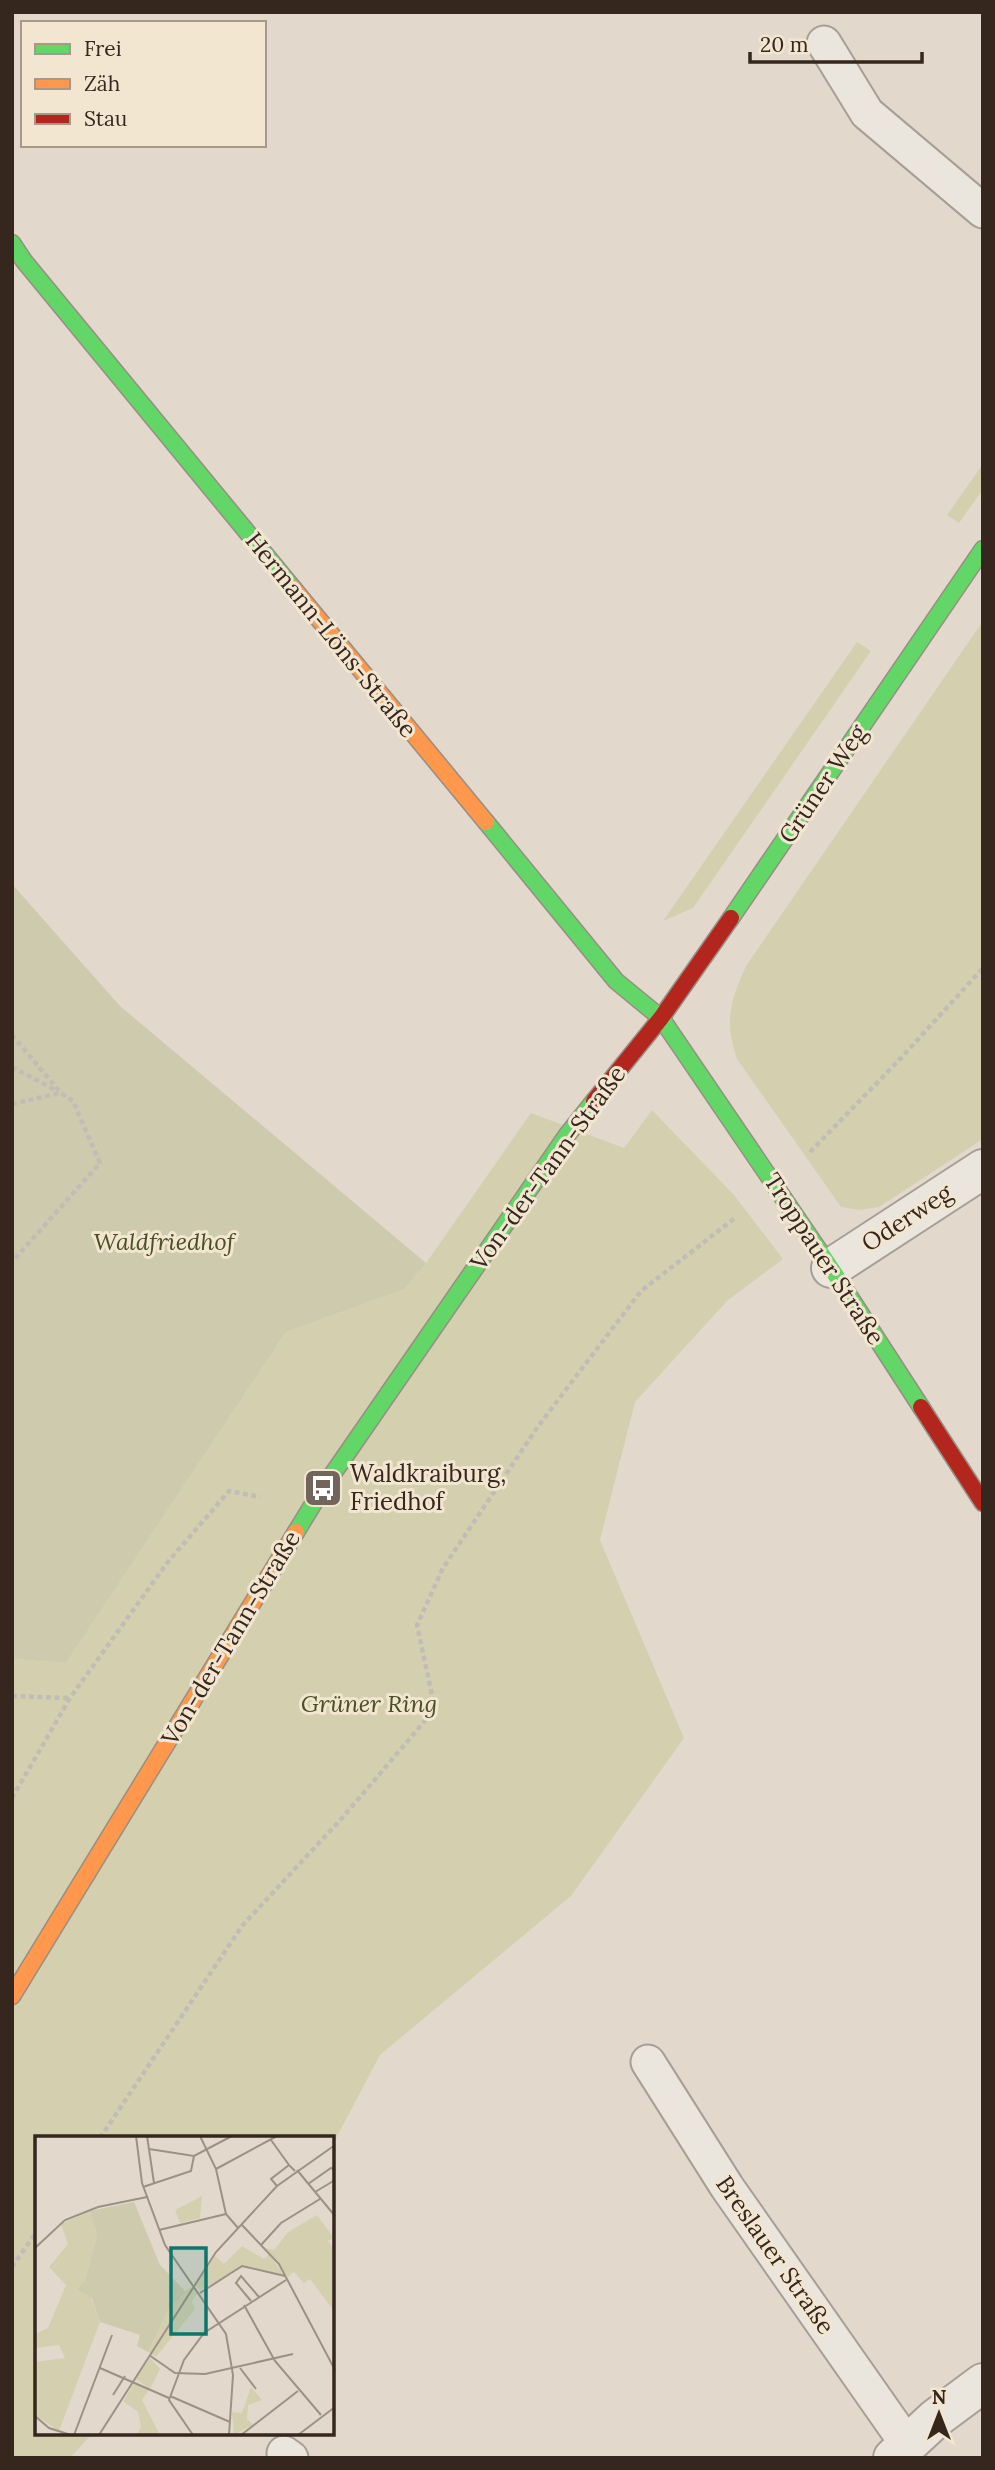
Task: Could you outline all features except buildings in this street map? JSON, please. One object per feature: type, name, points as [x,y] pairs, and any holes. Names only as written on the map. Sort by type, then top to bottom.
[{"type":"street","name":"Hermann-Löns-Straße","points":[[12,243],[24,261],[616,981],[661,1018]]},
{"type":"street","name":"Grüner Weg","points":[[661,1018],[983,549]]},
{"type":"street","name":"Troppauer Straße","points":[[661,1018],[831,1268],[983,1503]]},
{"type":"street","name":"Von-der-Tann-Straße","points":[[12,1996],[323,1488],[566,1135],[661,1018]]},
{"type":"street","name":"Oderweg","points":[[831,1268],[983,1169]]},
{"type":"street","name":"Breslauer Straße","points":[[900,2451],[936,2418],[983,2383]]},
{"type":"lane","points":[[824,43],[867,113],[983,211]]},
{"type":"lane","name":"Breslauer Straße","points":[[648,2062],[900,2451]]},
{"type":"path","points":[[101,2136],[242,1926],[343,1817],[435,1709],[417,1626],[443,1568],[539,1425],[640,1290],[776,1186],[901,1058],[983,968]]},
{"type":"path","points":[[12,1035],[61,1093]]},
{"type":"path","points":[[12,1067],[73,1101],[100,1163],[12,1262]]},
{"type":"path","points":[[12,1104],[61,1093]]},
{"type":"path","points":[[12,1798],[69,1698],[167,1563],[229,1491],[264,1498]]},
{"type":"path","points":[[12,1696],[69,1698]]},
{"type":"path","points":[[12,2267],[35,2234]]},
{"type":"green space","points":[[983,464],[983,489],[959,523],[947,515]]},
{"type":"green space","points":[[983,621],[983,1139],[879,1207],[859,1210],[841,1207],[737,1059],[730,1022],[733,1001],[746,966]]},
{"type":"green space","points":[[857,642],[871,651],[693,908],[663,921]]},
{"type":"green space","name":"Waldfriedhof","points":[[12,884],[120,1006],[426,1263],[405,1289],[286,1332],[66,1663],[12,1659]]},
{"type":"green space","name":"Grüner Ring","points":[[652,1110],[734,1195],[783,1259],[728,1300],[635,1402],[600,1540],[684,1738],[571,1896],[380,2055],[334,2142],[334,2136],[35,2136],[35,2435],[91,2435],[70,2458],[12,2458],[12,1659],[66,1663],[286,1332],[405,1289],[531,1113],[624,1148]]},
{"type":"traffic: fast","points":[[12,243],[293,588]]},
{"type":"traffic: fast","points":[[731,918],[983,549]]},
{"type":"traffic: fast","points":[[486,822],[616,981],[661,1018],[831,1268],[921,1407]]},
{"type":"traffic: fast","points":[[296,1532],[323,1488],[567,1135],[594,1101]]},
{"type":"traffic: slow","points":[[293,588],[486,822]]},
{"type":"traffic: slow","points":[[12,1996],[296,1532]]},
{"type":"traffic: jam","points":[[594,1101],[661,1018],[731,918]]},
{"type":"traffic: jam","points":[[921,1407],[983,1503]]},
{"type":"place","name":"Waldkraiburg, Friedhof","points":[[323,1488]]}]
